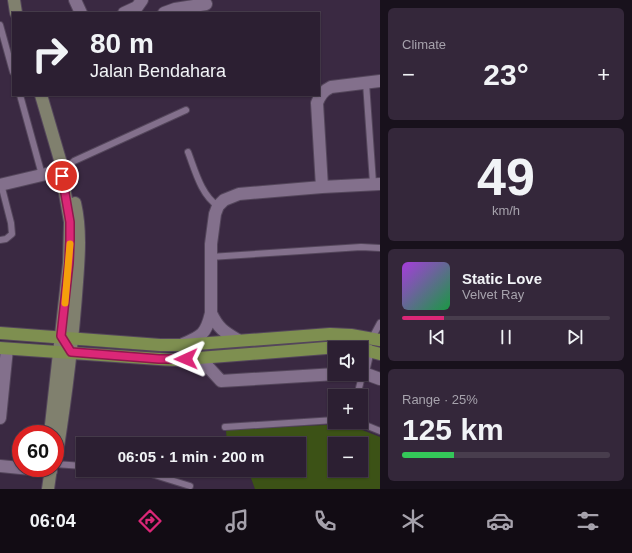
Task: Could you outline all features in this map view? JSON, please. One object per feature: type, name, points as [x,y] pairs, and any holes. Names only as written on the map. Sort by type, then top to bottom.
[{"type":"main road","points":[[14,0],[16,12]]},
{"type":"main road","points":[[41,96],[63,170],[62,176],[70,222],[66,344],[68,380],[61,425]]},
{"type":"main road","points":[[0,333],[173,360],[328,348]]},
{"type":"main road","points":[[3,348],[66,344],[183,345],[330,334],[351,335],[376,339]]},
{"type":"main road","points":[[52,425],[66,344]]},
{"type":"main road","points":[[368,351],[380,354]]},
{"type":"main road","points":[[48,489],[50,477]]},
{"type":"street","points":[[75,0],[81,12]]},
{"type":"street","points":[[126,12],[137,7],[142,0]]},
{"type":"street","points":[[167,12],[175,9],[206,4]]},
{"type":"street","points":[[320,95],[331,87],[380,81]]},
{"type":"street","points":[[320,96],[317,103],[322,187]]},
{"type":"street","points":[[0,184],[63,170]]},
{"type":"street","points":[[183,345],[196,339],[207,329],[210,313],[210,257],[215,214],[218,206],[224,200],[239,194],[377,183]]},
{"type":"street","points":[[210,313],[221,330],[238,340]]},
{"type":"street","points":[[0,411],[3,348]]},
{"type":"street","points":[[200,358],[221,381],[328,374]]},
{"type":"street","points":[[368,374],[380,379]]},
{"type":"street","points":[[0,466],[12,466]]},
{"type":"lane","points":[[0,25],[12,68]]},
{"type":"lane","points":[[366,83],[377,183]]},
{"type":"lane","points":[[20,96],[42,175]]},
{"type":"lane","points":[[63,170],[74,161],[186,110]]},
{"type":"lane","points":[[188,152],[205,192],[213,203],[218,206]]},
{"type":"lane","points":[[0,184],[11,223],[12,234],[6,239],[0,240]]},
{"type":"lane","points":[[210,257],[360,246],[380,248]]},
{"type":"lane","points":[[376,339],[380,323]]},
{"type":"lane","points":[[225,427],[328,420]]},
{"type":"lane","points":[[368,426],[380,431]]},
{"type":"lane","points":[[64,467],[76,466]]},
{"type":"lane","points":[[161,477],[190,486]]},
{"type":"green space","points":[[328,425],[328,429],[360,429],[380,437],[380,489],[255,489],[251,477],[306,477],[306,437],[226,437],[226,430]]},
{"type":"slow traffic","points":[[65,303],[70,244]]},
{"type":"route","points":[[62,176],[70,222],[70,240],[61,336],[71,352],[173,360],[186,359]]}]
